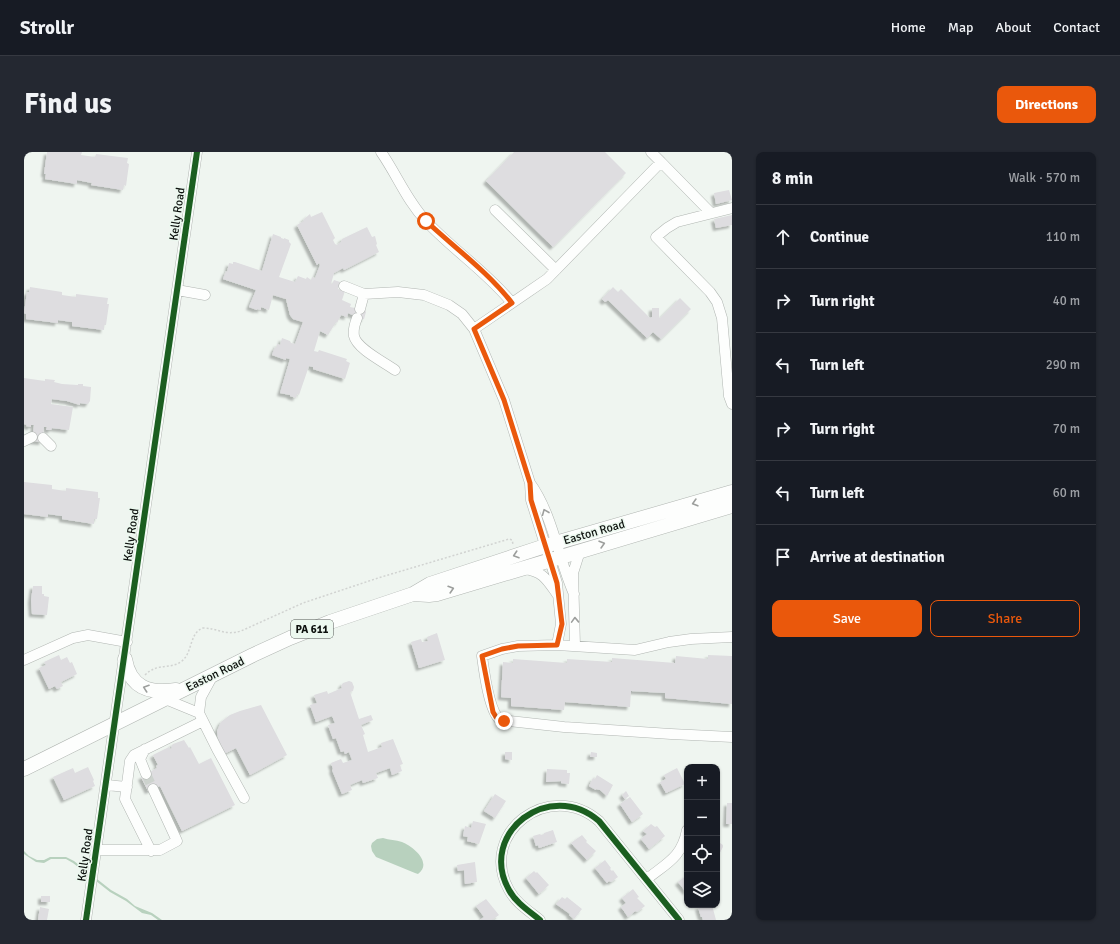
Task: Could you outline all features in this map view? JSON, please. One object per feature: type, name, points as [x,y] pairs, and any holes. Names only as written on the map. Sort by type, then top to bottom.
[{"type":"highway","name":"Easton Road","points":[[24,769],[214,674],[290,638],[330,622],[413,594],[430,584],[550,544],[732,492]]},
{"type":"highway","name":"Easton Road","points":[[413,594],[429,596],[437,594],[732,506]]},
{"type":"highway","points":[[124,659],[130,677],[139,685],[152,690],[160,691],[185,689]]},
{"type":"street","name":"Kelly Road","points":[[86,920],[197,152]]},
{"type":"street","points":[[382,152],[415,208],[426,221],[490,279],[512,303]]},
{"type":"street","points":[[651,152],[711,213]]},
{"type":"street","points":[[474,329],[547,279],[661,162]]},
{"type":"street","points":[[732,208],[677,222],[656,237],[710,292],[717,302],[722,318],[729,396],[732,404]]},
{"type":"street","points":[[495,210],[556,270]]},
{"type":"street","points":[[344,286],[364,294],[398,292],[424,295],[449,305],[462,314],[474,329],[504,400],[530,483],[539,495],[548,518],[550,544],[555,558],[574,594]]},
{"type":"street","points":[[177,290],[205,295]]},
{"type":"street","points":[[364,294],[354,328],[354,336],[357,343],[363,349],[395,370]]},
{"type":"street","points":[[43,438],[51,446]]},
{"type":"street","points":[[576,646],[574,573],[580,551]]},
{"type":"street","points":[[555,558],[562,624],[557,645]]},
{"type":"street","points":[[520,568],[533,570],[540,573],[546,578],[558,596]]},
{"type":"street","points":[[24,660],[73,638],[88,636],[127,642]]},
{"type":"street","points":[[732,637],[691,639],[669,642],[635,650],[557,645],[518,646],[502,649],[482,656],[493,712],[500,720],[571,727],[732,737]]},
{"type":"street","points":[[214,674],[201,697],[201,717],[244,798]]},
{"type":"street","points":[[165,699],[201,717]]},
{"type":"street","points":[[151,851],[125,799],[130,761],[134,755],[201,717]]},
{"type":"street","points":[[145,749],[140,759],[146,774]]},
{"type":"street","points":[[106,785],[127,787]]},
{"type":"street","points":[[97,850],[160,850],[177,841],[153,789]]},
{"type":"street","points":[[540,920],[514,898],[506,884],[502,864],[505,845],[514,827],[525,816],[542,808],[562,805],[575,807],[593,815],[617,841],[678,920]]},
{"type":"street","points":[[647,879],[680,852],[685,836]]},
{"type":"path","points":[[142,677],[149,670],[154,668],[181,662],[187,654],[197,631],[203,628],[225,633],[234,633],[247,629],[303,602],[378,578],[509,539],[512,540],[513,544]]},
{"type":"shaded area","points":[[383,838],[402,842],[416,851],[422,860],[422,870],[418,874],[376,857],[372,851],[372,843],[377,839]]},
{"type":"shaded area","points":[[24,851],[29,856],[37,860],[44,860],[50,857],[66,857],[74,861],[111,890],[127,899],[135,906],[152,913],[162,920],[158,920],[151,915],[142,913],[126,901],[110,892],[66,859],[51,859],[44,863],[36,862],[24,854]]},
{"type":"building","points":[[47,152],[82,152],[81,155],[95,157],[96,154],[128,158],[127,163],[129,164],[126,186],[124,185],[123,190],[91,185],[92,183],[77,180],[77,184],[45,179],[46,174],[44,174]]},
{"type":"building","points":[[514,152],[605,152],[626,173],[553,247],[486,181]]},
{"type":"building","points":[[729,190],[732,200],[716,204],[714,193]]},
{"type":"building","points":[[322,212],[335,238],[333,240],[335,244],[337,245],[342,239],[367,227],[372,237],[375,236],[376,245],[379,252],[344,270],[343,268],[334,273],[331,284],[334,280],[340,282],[338,289],[345,291],[342,300],[351,304],[350,307],[365,310],[366,312],[364,319],[348,313],[347,317],[341,315],[328,335],[320,331],[314,351],[318,352],[319,350],[347,359],[346,361],[350,363],[345,379],[313,369],[313,367],[309,366],[299,395],[297,394],[296,398],[280,393],[290,359],[286,358],[286,360],[272,355],[277,344],[280,345],[282,338],[295,344],[303,322],[293,319],[290,315],[286,299],[273,295],[269,310],[261,307],[261,310],[257,310],[249,307],[256,290],[223,279],[226,271],[227,272],[229,263],[233,264],[233,262],[262,271],[273,234],[289,240],[291,244],[279,277],[295,282],[298,276],[306,279],[307,277],[311,280],[312,277],[315,278],[320,265],[319,263],[317,265],[297,225],[304,221],[303,220],[310,214],[311,217]]},
{"type":"building","points":[[732,215],[732,225],[716,228],[714,219]]},
{"type":"building","points":[[30,287],[62,292],[62,295],[76,297],[76,294],[108,298],[107,304],[109,304],[104,330],[72,326],[72,322],[58,320],[58,323],[26,319],[26,314],[24,313],[27,292],[29,292]]},
{"type":"building","points":[[613,287],[618,292],[621,289],[650,318],[652,317],[652,308],[659,308],[660,318],[680,298],[691,309],[661,339],[653,332],[647,338],[608,300],[605,302],[602,299]]},
{"type":"building","points":[[24,378],[45,381],[45,379],[55,380],[54,382],[62,384],[83,384],[83,386],[91,387],[90,401],[88,404],[80,403],[80,405],[52,399],[51,404],[73,407],[69,430],[52,428],[51,430],[46,430],[47,427],[44,427],[42,442],[32,441],[34,425],[31,425],[31,427],[24,424]]},
{"type":"building","points":[[24,482],[52,485],[52,489],[66,491],[66,488],[98,492],[98,498],[100,498],[97,519],[94,519],[94,524],[62,519],[62,516],[48,514],[48,517],[24,514]]},
{"type":"building","points":[[33,586],[42,586],[42,594],[49,597],[47,615],[32,614],[31,600]]},
{"type":"building","points":[[437,633],[445,660],[419,668],[411,642],[421,639],[422,642],[428,641],[427,637]]},
{"type":"building","points":[[59,655],[61,660],[67,657],[70,663],[72,662],[77,674],[61,682],[63,686],[57,689],[55,686],[49,689],[39,668],[46,665],[44,662]]},
{"type":"building","points":[[708,655],[732,656],[732,704],[665,698],[665,693],[631,691],[630,707],[565,702],[564,710],[511,706],[511,698],[501,697],[503,662],[513,663],[513,659],[567,663],[567,659],[612,662],[612,658],[675,663],[676,656],[708,659]]},
{"type":"building","points":[[349,681],[352,682],[354,687],[353,691],[350,692],[359,719],[371,715],[373,720],[361,725],[365,734],[363,735],[368,752],[382,747],[381,743],[393,739],[403,764],[400,765],[402,771],[392,775],[390,768],[376,773],[378,778],[363,783],[362,780],[350,785],[352,790],[342,794],[332,770],[331,763],[341,759],[343,763],[352,760],[349,752],[345,754],[344,751],[341,752],[336,738],[333,739],[328,725],[335,723],[332,716],[316,722],[310,705],[317,703],[314,695],[327,691],[328,694],[342,688],[341,686],[343,683]]},
{"type":"building","points":[[261,705],[287,755],[250,775],[236,748],[224,754],[218,739],[217,731],[221,722],[230,715]]},
{"type":"building","points":[[184,740],[189,748],[190,747],[199,764],[211,758],[235,805],[182,831],[160,786],[148,791],[141,777],[157,768],[156,766],[158,765],[153,755],[169,747],[170,749],[172,748],[171,746],[173,744]]},
{"type":"building","points":[[505,752],[512,752],[512,760],[505,759]]},
{"type":"building","points":[[591,752],[597,753],[597,757],[590,757]]},
{"type":"building","points":[[88,767],[95,786],[64,800],[53,777],[73,768],[75,773]]},
{"type":"building","points":[[677,768],[684,784],[666,793],[660,782],[666,779],[664,775]]},
{"type":"building","points":[[547,769],[567,770],[567,773],[570,773],[569,784],[561,783],[561,781],[546,782]]},
{"type":"building","points":[[597,775],[613,785],[607,796],[600,790],[596,790],[589,786],[593,778],[595,779]]},
{"type":"building","points":[[626,791],[629,796],[625,799],[622,795]]},
{"type":"building","points":[[495,794],[506,801],[495,818],[484,811]]},
{"type":"building","points":[[630,797],[643,814],[632,822],[620,804]]},
{"type":"building","points":[[727,803],[732,803],[732,824],[726,824]]},
{"type":"building","points":[[473,821],[486,824],[479,844],[467,841],[468,837],[463,836],[465,826],[471,828]]},
{"type":"building","points":[[651,824],[655,827],[657,826],[665,836],[649,849],[641,839],[647,834],[643,831]]},
{"type":"building","points":[[553,830],[557,842],[539,848],[538,845],[536,846],[533,836],[541,835]]},
{"type":"building","points":[[582,835],[587,841],[586,842],[596,851],[587,860],[571,843]]},
{"type":"building","points":[[720,843],[723,847],[720,852]]},
{"type":"building","points":[[605,860],[611,868],[610,869],[612,871],[613,870],[618,877],[607,883],[595,868]]},
{"type":"building","points":[[475,862],[477,882],[465,884],[464,870],[458,871],[457,865]]},
{"type":"building","points":[[534,871],[536,873],[537,872],[549,885],[539,894],[526,878]]},
{"type":"building","points":[[684,877],[684,890],[678,882]]},
{"type":"building","points":[[633,889],[639,897],[637,898],[645,906],[628,917],[621,907],[626,903],[622,898]]},
{"type":"building","points":[[41,896],[50,896],[50,902],[41,902]]},
{"type":"building","points":[[562,897],[565,899],[567,897],[582,909],[574,919],[569,915],[570,914],[556,904]]},
{"type":"building","points":[[486,899],[499,915],[492,920],[480,920],[484,917],[476,906]]},
{"type":"building","points":[[40,907],[49,909],[47,920],[38,920]]},
{"type":"building","points":[[698,908],[713,908],[716,920],[703,920]]},
{"type":"tunnel","points":[[146,774],[153,789]]},
{"type":"cycle path","points":[[86,920],[197,152]]},
{"type":"cycle path","points":[[540,920],[519,903],[509,890],[502,869],[503,849],[510,832],[524,818],[541,809],[560,806],[580,809],[599,821],[679,920]]},
{"type":"route","points":[[426,221],[490,279],[512,303],[474,329],[504,400],[530,483],[531,500],[557,583],[562,624],[557,645],[518,646],[502,649],[482,656],[493,712],[496,717],[504,721]]}]
